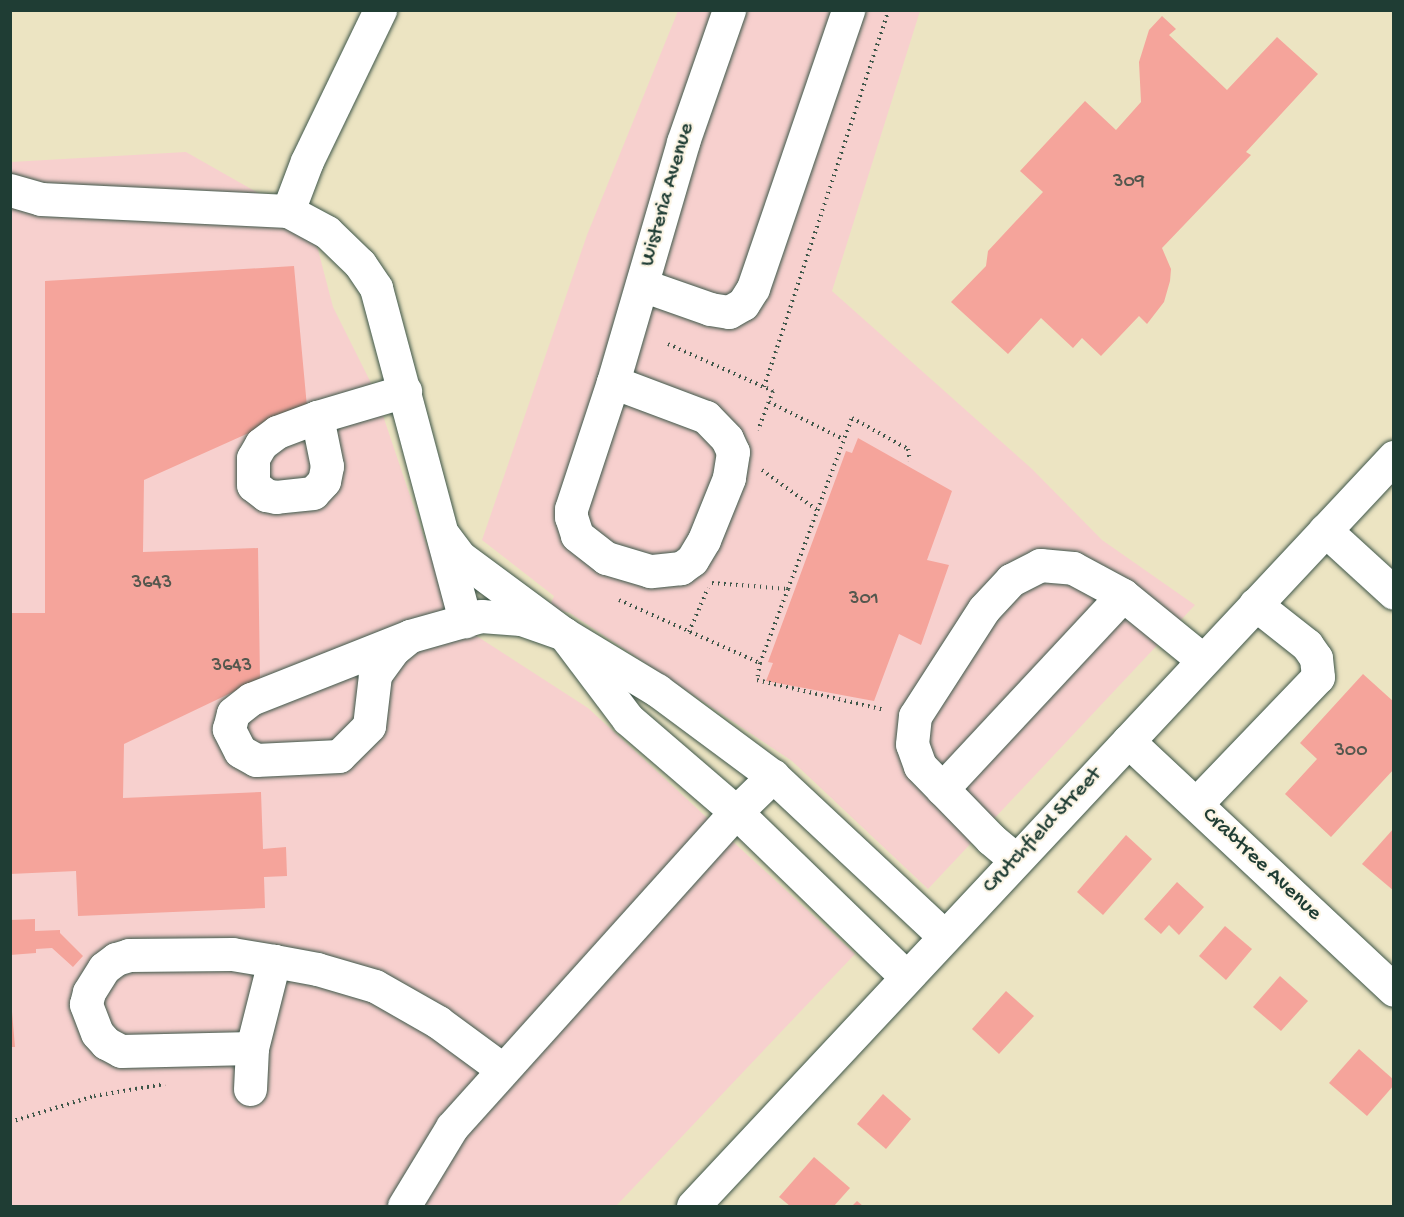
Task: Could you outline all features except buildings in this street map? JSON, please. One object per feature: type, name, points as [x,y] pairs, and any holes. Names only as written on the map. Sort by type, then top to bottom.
[{"type":"street","points":[[288,211],[307,161],[380,10]]},
{"type":"street","name":"Wisteria Avenue","points":[[613,382],[706,417],[727,439],[733,452],[729,478],[704,540],[692,560],[681,568],[662,572],[623,564],[586,544],[573,527],[571,517],[573,496],[613,382],[683,142],[729,10]]},
{"type":"street","points":[[642,285],[710,309],[729,312],[743,304],[753,288],[848,10]]},
{"type":"street","points":[[10,190],[41,198],[288,211],[327,231],[360,264],[376,288],[465,621]]},
{"type":"street","points":[[316,417],[405,391]]},
{"type":"street","name":"Crutchfield Street","points":[[693,1206],[1394,457]]},
{"type":"street","points":[[440,530],[460,557],[564,634],[657,690],[773,776],[944,936]]},
{"type":"street","points":[[1325,530],[1394,593]]},
{"type":"street","points":[[1016,860],[991,839],[920,766],[912,744],[915,716],[984,609],[1011,580],[1040,565],[1073,568],[1123,595],[1203,660]]},
{"type":"street","points":[[942,789],[1123,595]]},
{"type":"street","points":[[1196,804],[1318,677],[1316,658],[1307,645],[1255,604]]},
{"type":"street","points":[[410,636],[393,650],[375,675],[369,726],[339,756],[256,760],[240,751],[229,729],[232,713],[251,699],[410,636],[481,616],[521,619],[564,634],[628,719],[736,812],[906,977]]},
{"type":"street","name":"Crabtree Avenue","points":[[1128,741],[1394,990]]},
{"type":"street","points":[[404,1206],[452,1127],[736,812],[773,776]]},
{"type":"street","points":[[252,1048],[121,1051],[106,1043],[96,1033],[86,1004],[89,992],[104,968],[116,959],[129,956],[232,954],[317,969],[375,986],[438,1022],[502,1069]]},
{"type":"street","points":[[250,1089],[252,1048],[274,961]]},
{"type":"path","points":[[764,387],[889,10]]},
{"type":"path","points":[[769,402],[843,439]]},
{"type":"path","points":[[895,712],[757,680],[760,663],[852,418],[908,449],[910,461]]},
{"type":"path","points":[[759,468],[817,510]]},
{"type":"path","points":[[711,583],[789,589]]},
{"type":"path","points":[[619,600],[760,663]]},
{"type":"path","points":[[10,1122],[94,1096],[171,1083]]},
{"type":"shaded area","points":[[678,11],[920,11],[832,291],[1032,469],[1102,540],[1195,605],[928,889],[792,761],[570,613],[549,608],[554,596],[482,540],[587,235]]},
{"type":"shaded area","points":[[186,152],[311,223],[333,307],[374,389],[426,543],[475,635],[588,708],[855,954],[616,1206],[11,1206],[11,162]]}]
